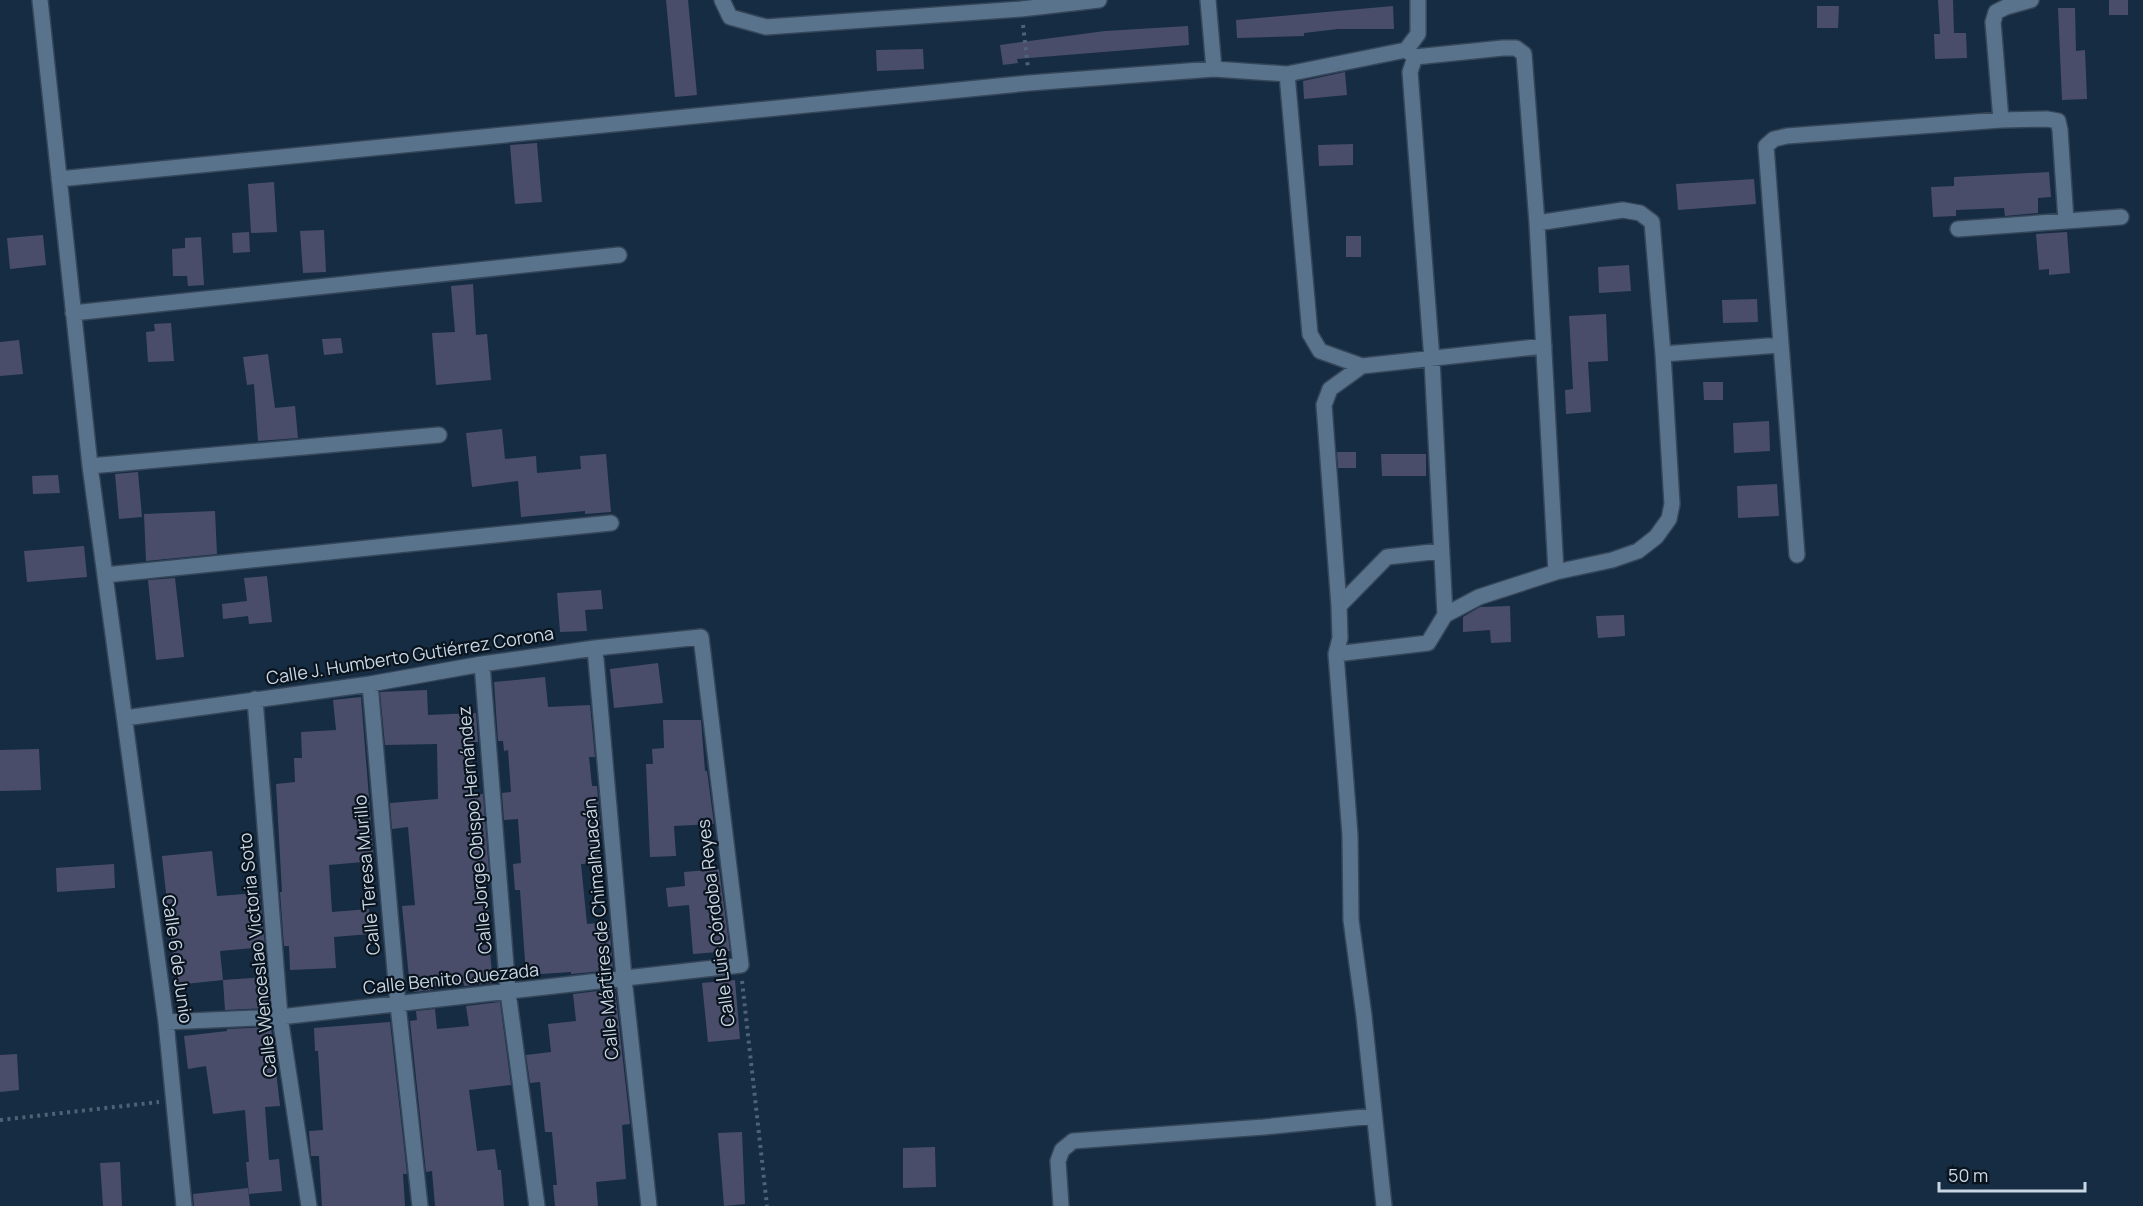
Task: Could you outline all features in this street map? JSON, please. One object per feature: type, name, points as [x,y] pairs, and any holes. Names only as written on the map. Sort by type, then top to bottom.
[{"type":"street","name":"Calle 6 de Junio","points":[[40,0],[90,466],[166,1022],[184,1206]]},
{"type":"street","points":[[722,0],[730,17],[766,27],[1021,9],[1099,0]]},
{"type":"street","points":[[1208,0],[1214,69]]},
{"type":"street","points":[[1418,0],[1419,34],[1411,54],[1410,72],[1432,360],[1445,615]]},
{"type":"street","points":[[2001,120],[1993,22],[1996,12],[2031,0]]},
{"type":"street","points":[[59,179],[1029,83],[1214,69],[1287,74],[1411,54],[1515,48],[1524,54],[1537,223],[1556,572]]},
{"type":"street","points":[[1287,74],[1310,334],[1320,351],[1362,366],[1544,346]]},
{"type":"street","points":[[1797,555],[1766,146],[1774,139],[1787,136],[2001,120],[2047,119],[2058,121],[2066,221]]},
{"type":"street","points":[[1336,654],[1428,643],[1445,615],[1479,597],[1556,572],[1612,560],[1638,551],[1656,537],[1669,519],[1672,504],[1652,222],[1640,213],[1623,210],[1537,223]]},
{"type":"street","points":[[1958,229],[2121,217]]},
{"type":"street","points":[[73,314],[619,255]]},
{"type":"street","points":[[1663,354],[1781,345]]},
{"type":"street","points":[[1362,366],[1330,389],[1324,405],[1339,606],[1340,638],[1336,654],[1350,835],[1351,920],[1364,1016],[1384,1206]]},
{"type":"street","points":[[90,466],[439,435]]},
{"type":"street","points":[[105,575],[610,523]]},
{"type":"street","points":[[1339,606],[1387,557],[1441,551]]},
{"type":"street","name":"Calle J. Humberto Gutiérrez Corona","points":[[125,718],[370,684],[482,664],[596,648],[701,637]]},
{"type":"street","name":"Calle Luis Córdoba Reyes","points":[[701,637],[741,965]]},
{"type":"street","name":"Calle Mártires de Chimalhuacán","points":[[596,648],[624,978],[649,1206]]},
{"type":"street","name":"Calle Jorge Obispo Hernández","points":[[482,664],[508,992],[537,1206]]},
{"type":"street","name":"Calle Teresa Murillo","points":[[370,684],[398,1005],[420,1206]]},
{"type":"street","name":"Calle Wenceslao Victoria Soto","points":[[255,699],[280,1017],[309,1206]]},
{"type":"street","name":"Calle Benito Quezada","points":[[166,1022],[280,1017],[741,965]]},
{"type":"street","points":[[1061,1206],[1058,1161],[1062,1149],[1073,1141],[1264,1127],[1374,1116]]},
{"type":"path","points":[[1021,9],[1029,83]]},
{"type":"path","name":"Calle Luis Córdoba Reyes","points":[[741,965],[767,1206]]},
{"type":"path","points":[[0,1120],[174,1100]]},
{"type":"building","points":[[666,0],[688,0],[697,95],[675,97]]},
{"type":"building","points":[[1938,0],[1953,0],[1954,33],[1966,33],[1967,58],[1935,59],[1934,34],[1940,34]]},
{"type":"building","points":[[2109,0],[2128,0],[2128,15],[2109,15]]},
{"type":"building","points":[[1393,6],[1394,29],[1338,29],[1304,33],[1304,36],[1237,38],[1236,20]]},
{"type":"building","points":[[1817,6],[1839,6],[1838,28],[1817,28]]},
{"type":"building","points":[[2058,8],[2075,8],[2076,51],[2085,50],[2087,99],[2062,100]]},
{"type":"building","points":[[1188,26],[1189,45],[1017,59],[1018,63],[1003,65],[1000,45],[1105,31]]},
{"type":"building","points":[[923,49],[924,69],[877,71],[876,50]]},
{"type":"building","points":[[1345,72],[1347,95],[1304,99],[1303,81]]},
{"type":"building","points":[[537,143],[542,202],[515,204],[510,145]]},
{"type":"building","points":[[1353,144],[1353,165],[1319,166],[1318,145]]},
{"type":"building","points":[[2049,172],[2051,197],[2038,198],[2038,213],[2005,216],[2004,208],[1956,210],[1956,216],[1933,217],[1931,187],[1954,186],[1954,177]]},
{"type":"building","points":[[1754,179],[1756,204],[1678,210],[1676,184]]},
{"type":"building","points":[[274,182],[277,232],[251,233],[248,184]]},
{"type":"building","points":[[324,230],[326,272],[303,273],[300,231]]},
{"type":"building","points":[[249,232],[250,252],[233,253],[232,233]]},
{"type":"building","points":[[2067,232],[2070,273],[2049,275],[2049,269],[2039,270],[2036,234]]},
{"type":"building","points":[[43,235],[46,265],[10,269],[7,238]]},
{"type":"building","points":[[1346,236],[1361,236],[1361,257],[1346,257]]},
{"type":"building","points":[[201,237],[204,285],[188,286],[187,276],[173,276],[172,249],[185,248],[185,238]]},
{"type":"building","points":[[1629,265],[1631,291],[1599,293],[1598,267]]},
{"type":"building","points":[[473,284],[476,335],[487,334],[491,380],[436,385],[432,333],[455,332],[451,286]]},
{"type":"building","points":[[1757,299],[1758,322],[1723,323],[1722,300]]},
{"type":"building","points":[[1606,314],[1608,361],[1588,362],[1591,412],[1566,414],[1565,390],[1573,389],[1569,316]]},
{"type":"building","points":[[171,323],[174,361],[148,362],[146,332],[155,331],[154,324]]},
{"type":"building","points":[[341,338],[343,353],[324,355],[322,339]]},
{"type":"building","points":[[19,340],[23,374],[0,376],[0,342]]},
{"type":"building","points":[[268,354],[275,408],[295,406],[298,438],[258,441],[254,384],[247,385],[243,357]]},
{"type":"building","points":[[1703,382],[1723,382],[1723,400],[1704,400]]},
{"type":"building","points":[[1769,421],[1770,451],[1734,453],[1733,423]]},
{"type":"building","points":[[502,429],[505,459],[536,456],[537,473],[581,469],[580,456],[606,454],[611,512],[585,514],[585,511],[521,517],[518,481],[472,487],[466,433]]},
{"type":"building","points":[[1337,452],[1356,452],[1356,468],[1338,468]]},
{"type":"building","points":[[1381,454],[1426,454],[1426,476],[1382,476]]},
{"type":"building","points":[[138,472],[142,517],[119,519],[115,474]]},
{"type":"building","points":[[58,475],[60,493],[33,494],[32,476]]},
{"type":"building","points":[[1777,484],[1779,516],[1738,518],[1737,486]]},
{"type":"building","points":[[215,511],[217,554],[146,561],[144,514]]},
{"type":"building","points":[[84,546],[87,577],[27,582],[24,551]]},
{"type":"building","points":[[267,576],[272,622],[249,624],[248,616],[223,619],[222,604],[247,601],[244,578]]},
{"type":"building","points":[[175,578],[184,657],[156,660],[148,580]]},
{"type":"building","points":[[601,590],[603,609],[585,610],[587,631],[560,632],[557,593]]},
{"type":"building","points":[[1510,606],[1511,642],[1491,643],[1490,630],[1463,632],[1463,617],[1480,607]]},
{"type":"building","points":[[1624,615],[1625,636],[1598,638],[1596,616]]},
{"type":"building","points":[[658,663],[663,703],[614,708],[610,669]]},
{"type":"building","points":[[545,677],[548,707],[590,705],[595,757],[589,757],[592,786],[597,786],[601,833],[597,833],[599,863],[581,864],[587,924],[609,922],[613,970],[526,975],[520,890],[515,890],[513,864],[521,863],[518,819],[504,820],[502,793],[511,792],[508,750],[504,751],[503,741],[498,741],[494,682]]},
{"type":"building","points":[[427,690],[428,715],[476,713],[478,742],[472,742],[473,795],[483,794],[489,872],[485,872],[493,983],[432,986],[433,990],[414,992],[414,988],[410,988],[402,906],[415,905],[408,827],[392,829],[390,803],[438,799],[437,744],[385,745],[380,692]]},
{"type":"building","points":[[361,697],[374,861],[329,865],[332,912],[369,909],[370,934],[334,937],[336,968],[290,970],[289,946],[284,946],[276,784],[295,782],[294,758],[302,758],[301,732],[336,730],[333,700]]},
{"type":"building","points":[[663,720],[701,720],[705,771],[707,771],[714,824],[674,826],[676,856],[650,857],[646,764],[653,764],[652,749],[664,748]]},
{"type":"building","points":[[39,749],[41,790],[0,791],[0,750]]},
{"type":"building","points":[[212,851],[217,896],[260,893],[265,947],[220,951],[223,980],[176,985],[162,856]]},
{"type":"building","points":[[114,864],[115,888],[57,892],[56,868]]},
{"type":"building","points":[[719,869],[730,951],[693,954],[689,905],[668,907],[666,888],[685,886],[684,872]]},
{"type":"building","points":[[267,977],[268,1008],[225,1010],[223,980]]},
{"type":"building","points":[[735,980],[740,1039],[708,1042],[702,983]]},
{"type":"building","points":[[615,989],[630,1124],[622,1125],[626,1179],[596,1182],[598,1206],[555,1206],[553,1185],[557,1185],[552,1132],[545,1132],[540,1082],[530,1083],[526,1055],[551,1052],[548,1024],[576,1021],[573,994]]},
{"type":"building","points":[[500,1002],[511,1085],[469,1090],[477,1151],[495,1149],[498,1170],[501,1170],[504,1206],[435,1206],[432,1171],[426,1172],[410,1021],[417,1020],[416,1011],[435,1009],[437,1029],[469,1026],[466,1006]]},
{"type":"building","points":[[390,1022],[407,1174],[403,1174],[405,1206],[322,1206],[319,1156],[311,1156],[309,1131],[323,1130],[318,1051],[315,1051],[314,1028]]},
{"type":"building","points":[[271,1027],[280,1106],[265,1107],[269,1160],[279,1159],[282,1191],[249,1194],[245,1110],[213,1114],[206,1066],[188,1069],[184,1036],[227,1031],[227,1029]]},
{"type":"building","points":[[17,1054],[19,1090],[0,1092],[0,1055]]},
{"type":"building","points":[[742,1132],[745,1204],[724,1206],[718,1133]]},
{"type":"building","points":[[935,1147],[936,1187],[903,1188],[903,1148]]},
{"type":"building","points":[[120,1162],[122,1206],[103,1206],[100,1163]]},
{"type":"building","points":[[248,1188],[250,1206],[194,1206],[193,1194]]}]
